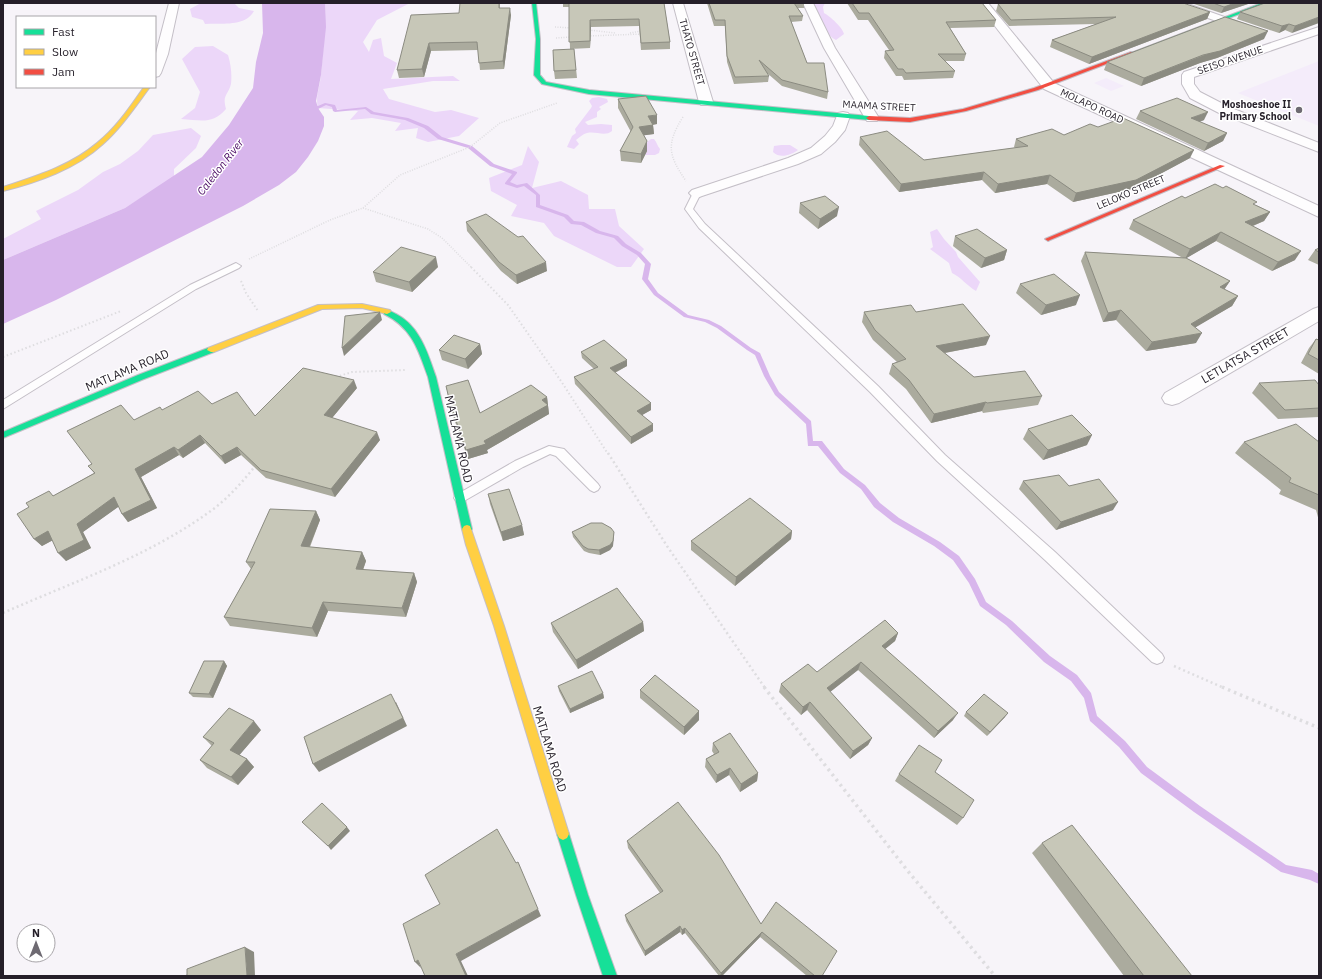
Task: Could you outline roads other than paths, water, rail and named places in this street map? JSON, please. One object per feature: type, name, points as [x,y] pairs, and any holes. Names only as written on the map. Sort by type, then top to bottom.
[{"type":"street","points":[[156,70],[162,54],[174,3]]},
{"type":"street","name":"MAAMA STREET","points":[[534,3],[538,39],[537,75],[544,83],[589,92],[690,100],[843,116],[914,120],[939,116],[1049,86],[1218,19],[1266,3]]},
{"type":"street","name":"THATO STREET","points":[[678,3],[706,102]]},
{"type":"street","points":[[808,3],[812,15],[872,118]]},
{"type":"street","name":"SEISO AVENUE","points":[[1175,3],[1255,31]]},
{"type":"street","points":[[985,6],[1001,5]]},
{"type":"street","name":"MOLAPO ROAD","points":[[985,6],[1049,86],[1319,212]]},
{"type":"street","name":"SEISO AVENUE","points":[[1319,30],[1188,75],[1188,84],[1195,95],[1224,110],[1319,148]]},
{"type":"street","name":"SEISO AVENUE","points":[[1270,36],[1285,41]]},
{"type":"street","points":[[3,189],[62,168],[83,156],[99,144],[122,121],[146,88]]},
{"type":"street","points":[[697,193],[816,152],[840,127],[843,116]]},
{"type":"street","name":"LELOKO STREET","points":[[1048,239],[1222,166]]},
{"type":"street","name":"MATLAMA ROAD","points":[[3,435],[141,377],[268,326],[321,307],[344,304],[366,305],[391,312],[410,327],[428,364],[471,545],[499,626],[582,895],[610,976]]},
{"type":"street","name":"LETLATSA STREET","points":[[1172,398],[1319,312]]},
{"type":"lane","points":[[697,193],[689,208],[702,226],[874,389],[941,458],[1050,556],[1157,658]]},
{"type":"lane","points":[[3,405],[193,287],[236,266]]},
{"type":"lane","points":[[460,498],[519,464],[549,450],[560,452],[594,487]]},
{"type":"water","name":"Caledon River","points":[[262,3],[325,3],[326,27],[321,75],[316,101],[318,108],[324,117],[324,126],[318,141],[296,172],[279,185],[243,206],[56,300],[3,324],[3,260],[125,208],[202,157],[229,125],[253,88],[256,62],[263,33]]},
{"type":"waterway","points":[[309,105],[318,108],[325,104],[334,106],[335,111],[366,108],[373,113],[406,119],[426,127],[440,138],[470,147],[492,165],[515,173],[507,183],[517,187],[525,184],[538,195],[538,206],[566,216],[573,223],[582,223],[598,232],[616,237],[624,245],[639,254],[648,264],[645,279],[656,294],[686,316],[707,321],[719,327],[758,354],[767,376],[777,393],[809,423],[810,444],[820,443],[842,471],[863,487],[877,505],[896,520],[937,544],[956,558],[972,581],[983,604],[1009,623],[1047,659],[1074,678],[1088,696],[1093,718],[1122,744],[1144,770],[1197,809],[1284,869],[1312,875],[1319,879]]},
{"type":"place","name":"Moshoeshoe II Primary School","points":[[1299,110]]}]
